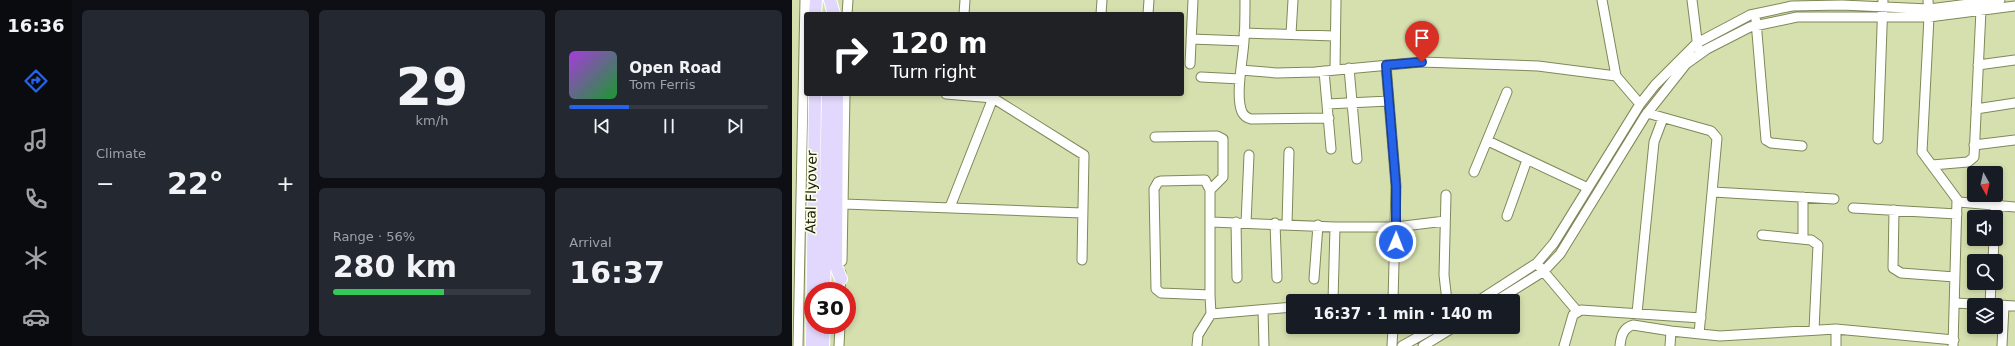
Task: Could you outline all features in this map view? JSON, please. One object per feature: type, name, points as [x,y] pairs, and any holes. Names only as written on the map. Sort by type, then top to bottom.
[{"type":"main road","points":[[815,12],[816,0]]},
{"type":"main road","points":[[828,12],[829,0]]},
{"type":"main road","points":[[829,0],[833,12]]},
{"type":"main road","name":"Atal Flyover","points":[[812,346],[815,96]]},
{"type":"main road","name":"Atal Flyover","points":[[824,282],[828,96]]},
{"type":"main road","points":[[837,96],[836,266],[841,279]]},
{"type":"main road","points":[[823,346],[824,334]]},
{"type":"street","points":[[805,0],[805,12]]},
{"type":"street","points":[[848,0],[848,12]]},
{"type":"street","points":[[964,0],[964,12]]},
{"type":"street","points":[[1101,12],[1102,0]]},
{"type":"street","points":[[1148,12],[1149,0]]},
{"type":"street","points":[[1190,64],[1194,0]]},
{"type":"street","points":[[1245,0],[1244,37],[1240,75],[1240,103],[1242,113],[1247,118],[1328,118]]},
{"type":"street","points":[[1291,34],[1293,0]]},
{"type":"street","points":[[1335,70],[1334,36],[1336,0]]},
{"type":"street","points":[[1602,0],[1616,76],[1640,104]]},
{"type":"street","points":[[1692,0],[1699,53]]},
{"type":"street","points":[[1929,9],[2000,0]]},
{"type":"street","points":[[1489,294],[1537,263],[1554,243],[1640,104],[1655,85],[1697,43],[1775,5],[1842,5],[1884,8],[1981,10],[2015,6]]},
{"type":"street","points":[[1507,294],[1544,271],[1565,247],[1647,113],[1686,64],[1699,53],[1750,27],[1797,17],[1884,8]]},
{"type":"street","points":[[1878,139],[1884,8]]},
{"type":"street","points":[[1929,9],[1922,152],[1959,202],[2015,207]]},
{"type":"street","points":[[1932,165],[1968,162],[1974,157],[1981,10]]},
{"type":"street","points":[[1755,14],[1766,140],[1771,143],[1802,146]]},
{"type":"street","points":[[1191,39],[1291,34],[1334,36]]},
{"type":"street","points":[[798,346],[804,49]]},
{"type":"street","points":[[1978,65],[2015,60]]},
{"type":"street","points":[[1202,78],[1324,71],[1422,62],[1538,66],[1616,76]]},
{"type":"street","points":[[1386,65],[1396,186],[1394,294]]},
{"type":"street","points":[[1349,68],[1357,159]]},
{"type":"street","points":[[1324,71],[1331,149]]},
{"type":"street","points":[[1474,172],[1488,141],[1506,92]]},
{"type":"street","points":[[841,282],[844,204],[845,96]]},
{"type":"street","points":[[970,96],[993,98],[1084,155],[1082,260]]},
{"type":"street","points":[[950,207],[993,98]]},
{"type":"street","points":[[1327,104],[1389,101]]},
{"type":"street","points":[[1976,109],[2015,103]]},
{"type":"street","points":[[1647,113],[1711,131],[1716,135],[1713,192],[1699,334]]},
{"type":"street","points":[[1637,314],[1654,142],[1663,118]]},
{"type":"street","points":[[1155,137],[1217,136],[1223,139],[1223,177],[1210,190]]},
{"type":"street","points":[[1974,144],[2015,140]]},
{"type":"street","points":[[1488,141],[1588,188]]},
{"type":"street","points":[[1287,224],[1289,152]]},
{"type":"street","points":[[1246,223],[1249,155]]},
{"type":"street","points":[[1507,216],[1527,160]]},
{"type":"street","points":[[1196,346],[1198,335],[1211,314],[1210,190],[1205,180],[1158,182],[1154,189],[1156,289],[1161,293],[1210,295]]},
{"type":"street","points":[[1713,192],[1834,199]]},
{"type":"street","points":[[1446,195],[1444,276],[1446,294]]},
{"type":"street","points":[[1803,197],[1803,239]]},
{"type":"street","points":[[1620,346],[1623,332],[1627,327],[1633,325],[1720,336],[1836,329],[1953,343],[1957,200]]},
{"type":"street","points":[[844,204],[1082,212]]},
{"type":"street","points":[[1996,206],[1996,210]]},
{"type":"street","points":[[1853,208],[1957,214]]},
{"type":"street","points":[[1894,210],[1893,268],[1901,273],[1955,277]]},
{"type":"street","points":[[1211,222],[1275,223],[1335,227],[1396,227],[1445,221]]},
{"type":"street","points":[[1236,222],[1237,278]]},
{"type":"street","points":[[1275,223],[1277,278]]},
{"type":"street","points":[[1314,279],[1318,225]]},
{"type":"street","points":[[1333,294],[1335,227]]},
{"type":"street","points":[[1762,235],[1815,241],[1818,248],[1814,330]]},
{"type":"street","points":[[1537,263],[1577,312]]},
{"type":"street","points":[[1954,303],[1967,304]]},
{"type":"street","points":[[2003,305],[2015,306]]},
{"type":"street","points":[[1211,314],[1286,308]]},
{"type":"street","points":[[1263,310],[1264,346]]},
{"type":"street","points":[[1564,346],[1574,315],[1577,312],[1586,310],[1701,318]]},
{"type":"street","points":[[1836,329],[1836,346]]},
{"type":"street","points":[[1670,346],[1671,331]]},
{"type":"street","points":[[839,346],[840,334]]},
{"type":"street","points":[[1392,334],[1392,346]]},
{"type":"street","points":[[1404,346],[1424,334]]},
{"type":"street","points":[[1423,346],[1432,345],[1445,334]]},
{"type":"street","points":[[2001,334],[2002,346]]},
{"type":"route","points":[[1396,242],[1396,186],[1386,65],[1422,62]]}]
